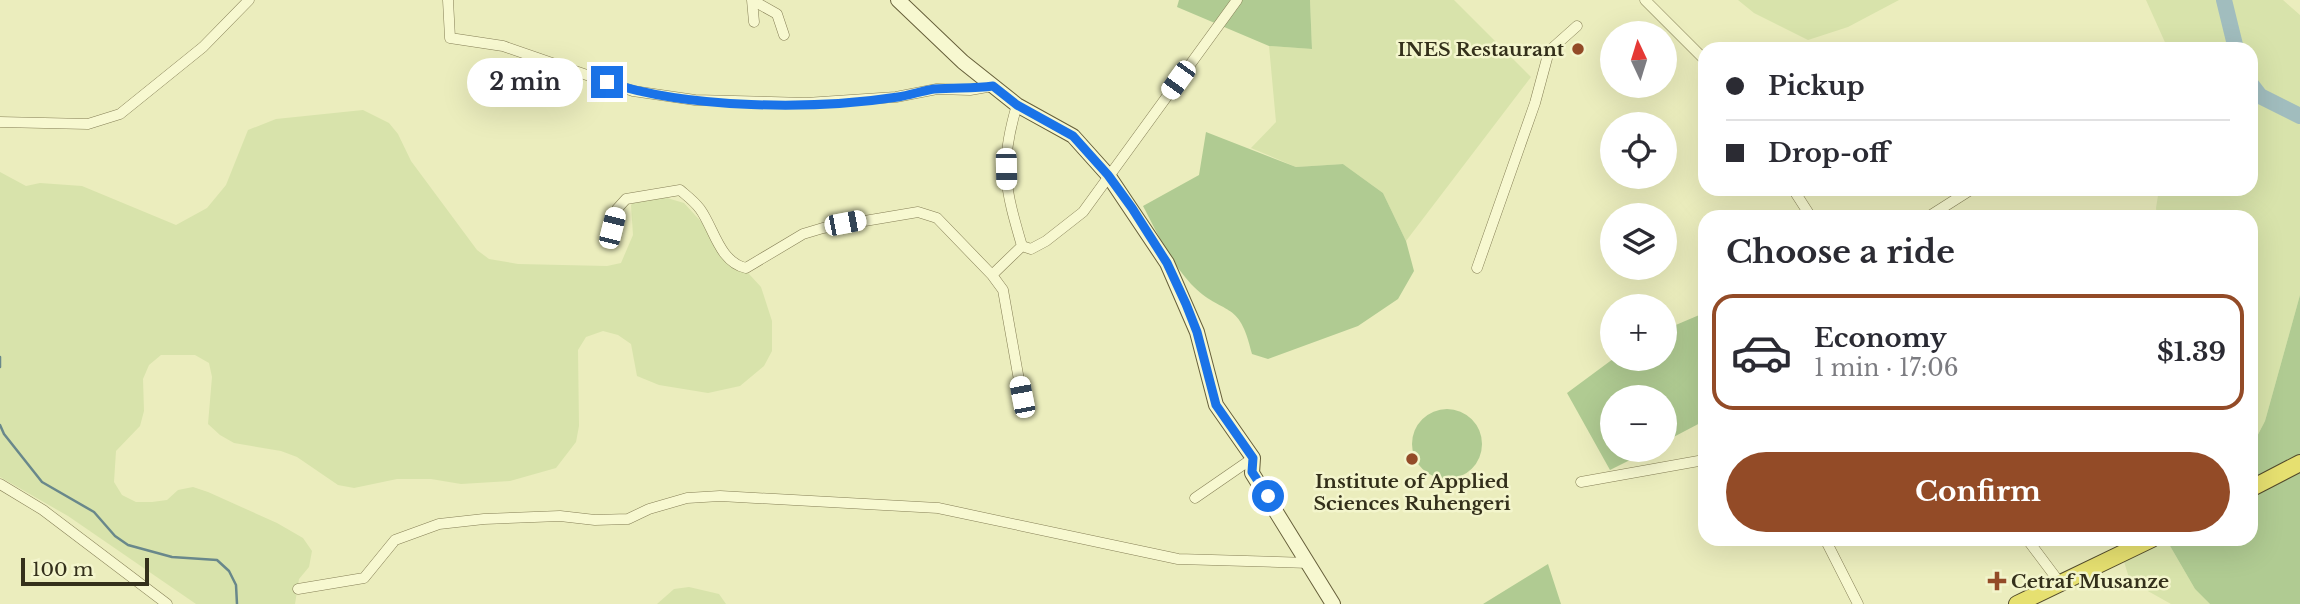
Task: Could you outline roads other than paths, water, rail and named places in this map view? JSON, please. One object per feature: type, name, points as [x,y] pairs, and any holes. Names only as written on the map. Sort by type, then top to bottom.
[{"type":"highway","points":[[2258,485],[2300,463]]},
{"type":"highway","points":[[2017,604],[2137,546]]},
{"type":"main road","points":[[898,0],[1017,105],[1073,136],[1108,175],[1167,263],[1197,332],[1216,405],[1253,458],[1252,472],[1333,604]]},
{"type":"street","points":[[0,122],[88,124],[120,114],[203,47],[249,0]]},
{"type":"street","points":[[448,0],[450,38],[503,46],[634,91],[728,103],[806,103],[896,97],[937,89],[970,90],[993,86]]},
{"type":"street","points":[[752,0],[754,22]]},
{"type":"street","points":[[752,0],[777,13],[784,35]]},
{"type":"street","points":[[1022,246],[1031,248],[1046,242],[1083,212],[1237,0]]},
{"type":"street","points":[[1645,0],[1698,53]]},
{"type":"street","points":[[1477,268],[1535,103],[1549,51],[1577,26]]},
{"type":"street","points":[[1017,105],[1006,144],[1006,194],[1022,246]]},
{"type":"street","points":[[612,228],[617,209],[626,199],[680,190],[702,212],[724,252],[740,267],[746,268],[803,234],[823,228],[918,212],[937,218],[1003,290],[1022,397]]},
{"type":"street","points":[[1939,210],[1961,196]]},
{"type":"street","points":[[992,275],[1022,246]]},
{"type":"street","points":[[1195,498],[1253,458]]},
{"type":"street","points":[[1581,482],[1590,478],[1698,461]]},
{"type":"street","points":[[0,484],[43,510],[167,604]]},
{"type":"street","points":[[298,589],[364,578],[395,540],[439,524],[560,516],[595,520],[628,519],[637,513],[687,498],[720,496],[938,508],[1178,559],[1309,563]]},
{"type":"street","points":[[1829,546],[1858,604]]},
{"type":"street","points":[[2032,546],[2060,583]]},
{"type":"waterway","points":[[2224,0],[2234,42]]},
{"type":"waterway","points":[[2258,93],[2300,116]]},
{"type":"waterway","points":[[0,357],[0,367]]},
{"type":"waterway","points":[[0,425],[4,434],[42,482],[94,512],[115,536],[128,545],[172,557],[217,560],[229,571],[236,585],[237,604]]},
{"type":"place","name":"INES Restaurant","points":[[1578,49]]},
{"type":"place","name":"Institute of Applied Sciences Ruhengeri","points":[[1412,459]]},
{"type":"place","name":"Cetraf Musanze","points":[[1997,581]]}]
